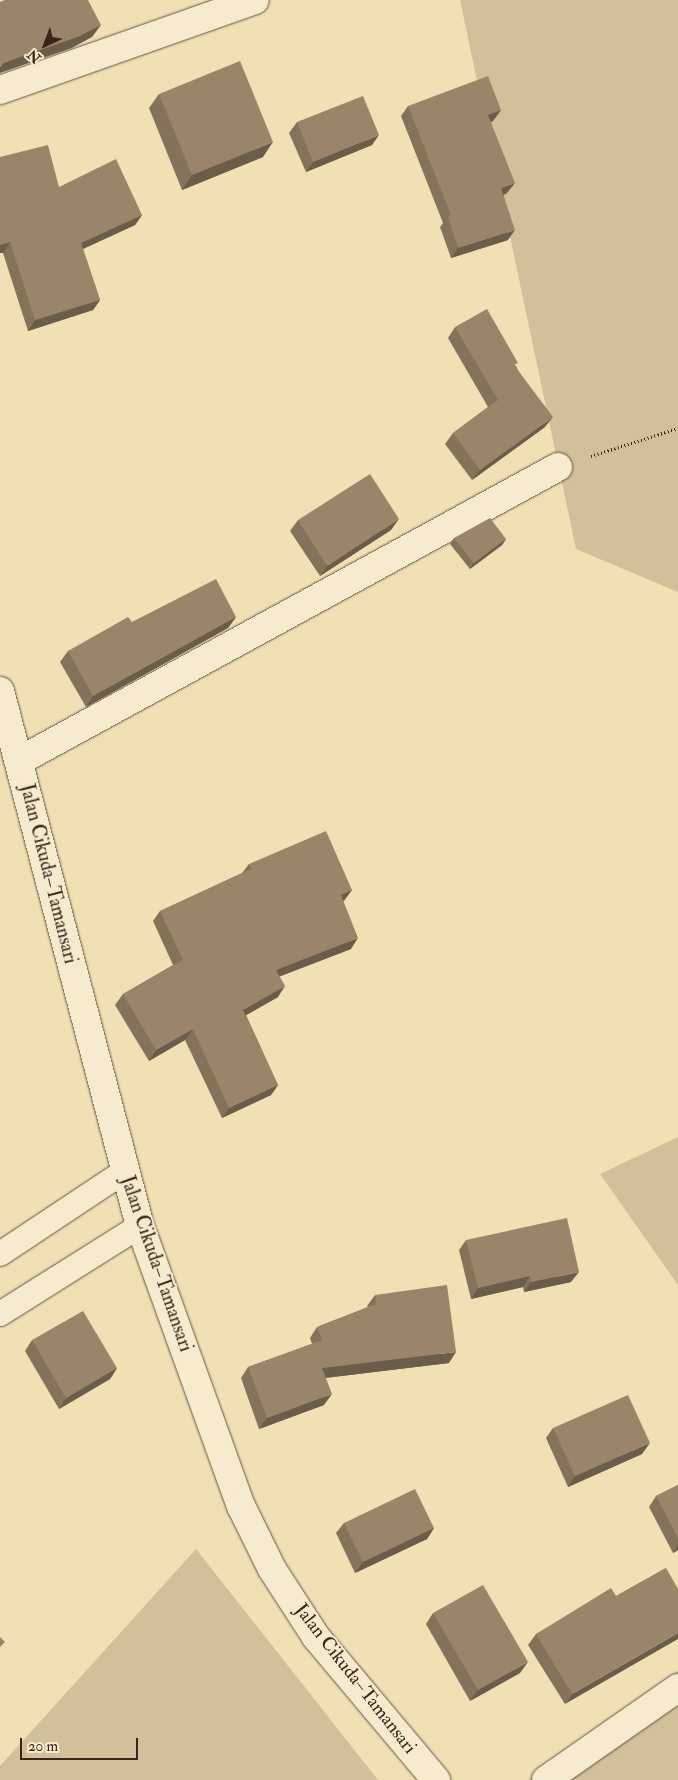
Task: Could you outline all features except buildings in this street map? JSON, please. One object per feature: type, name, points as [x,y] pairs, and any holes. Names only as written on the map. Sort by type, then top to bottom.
[{"type":"street","points":[[0,90],[255,0]]},
{"type":"street","points":[[19,761],[558,467]]},
{"type":"street","name":"Jalan Cikuda–Tamansari","points":[[0,691],[140,1226],[241,1506],[272,1569],[316,1637],[436,1780]]},
{"type":"street","points":[[546,1780],[678,1688]]},
{"type":"lane","points":[[0,1254],[125,1171]]},
{"type":"lane","points":[[0,1314],[140,1226]]},
{"type":"path","points":[[558,467],[678,428]]},
{"type":"shaded area","points":[[460,0],[678,0],[678,592],[576,549]]},
{"type":"shaded area","points":[[678,1137],[678,1285],[600,1174]]},
{"type":"shaded area","points":[[196,1549],[378,1780],[0,1780],[0,1766]]},
{"type":"shaded area","points":[[678,1671],[678,1780],[528,1780]]}]
